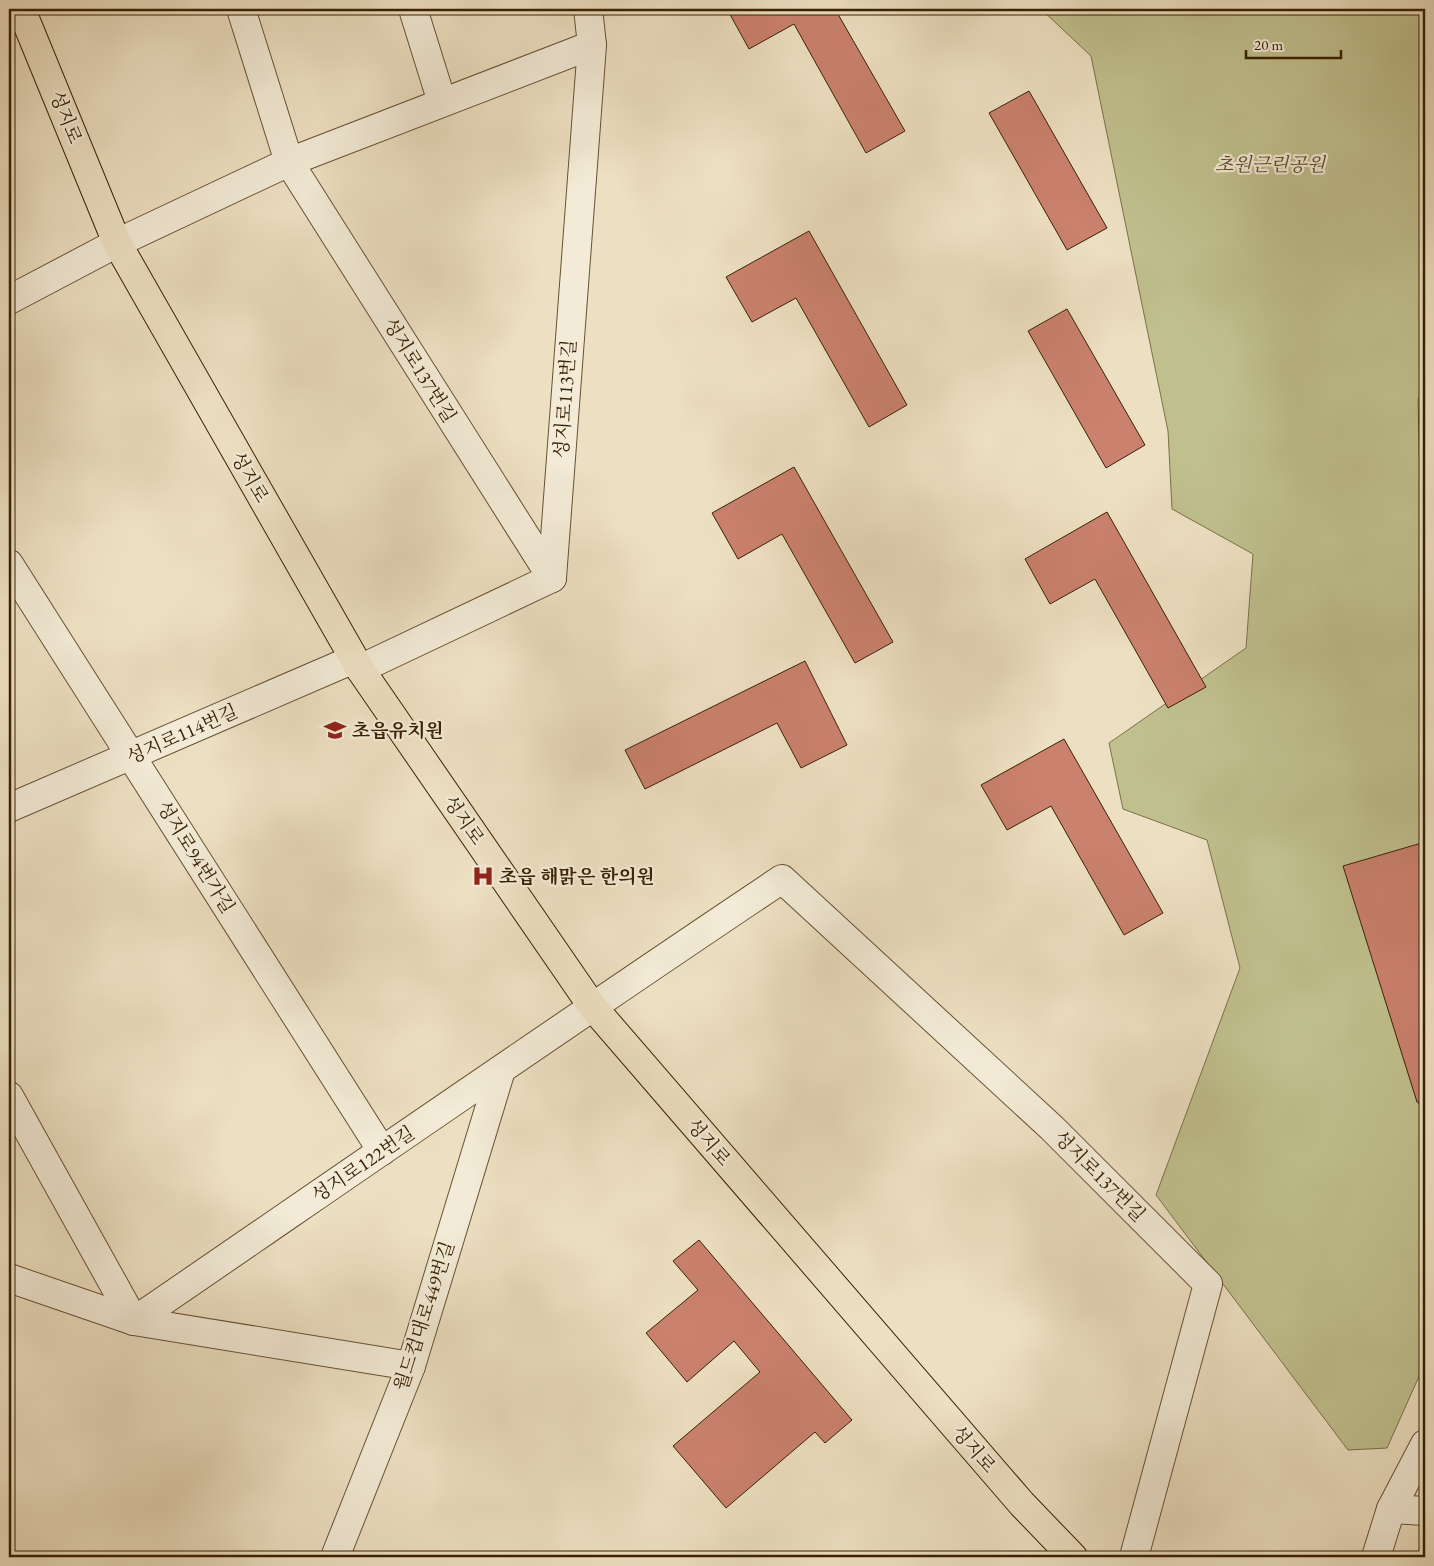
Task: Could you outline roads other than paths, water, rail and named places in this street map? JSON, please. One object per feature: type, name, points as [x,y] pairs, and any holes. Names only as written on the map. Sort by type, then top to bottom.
[{"type":"main road","name":"성지로","points":[[21,9],[117,243],[357,664],[592,1006],[1022,1504],[1073,1557]]},
{"type":"main road","points":[[1022,1504],[1053,1557]]},
{"type":"street","name":"성지로137번길","points":[[241,9],[289,162],[552,578]]},
{"type":"street","points":[[413,9],[442,102]]},
{"type":"street","name":"성지로113번길","points":[[552,578],[592,45],[588,9]]},
{"type":"street","points":[[9,300],[117,243],[289,162],[592,45]]},
{"type":"street","name":"성지로94번가길","points":[[9,564],[382,1151]]},
{"type":"street","points":[[357,664],[552,578]]},
{"type":"street","name":"성지로114번길","points":[[9,808],[357,664]]},
{"type":"street","name":"성지로137번길","points":[[782,879],[1052,1128],[1208,1284],[1134,1557]]},
{"type":"street","name":"성지로122번길","points":[[134,1321],[592,1006],[782,879]]},
{"type":"street","name":"월드컵대로449번길","points":[[335,1557],[411,1366],[501,1070]]},
{"type":"street","points":[[9,1096],[134,1321]]},
{"type":"street","points":[[9,1278],[134,1321],[411,1366]]},
{"type":"street","points":[[1376,1557],[1391,1509],[1425,1444]]},
{"type":"street","points":[[1391,1509],[1425,1511]]},
{"type":"place","name":"초읍유치원","points":[[335,730]]},
{"type":"place","name":"초읍 해맑은 한의원","points":[[483,876]]},
{"type":"park label","name":"초원근린공원","points":[[1270,164]]}]
